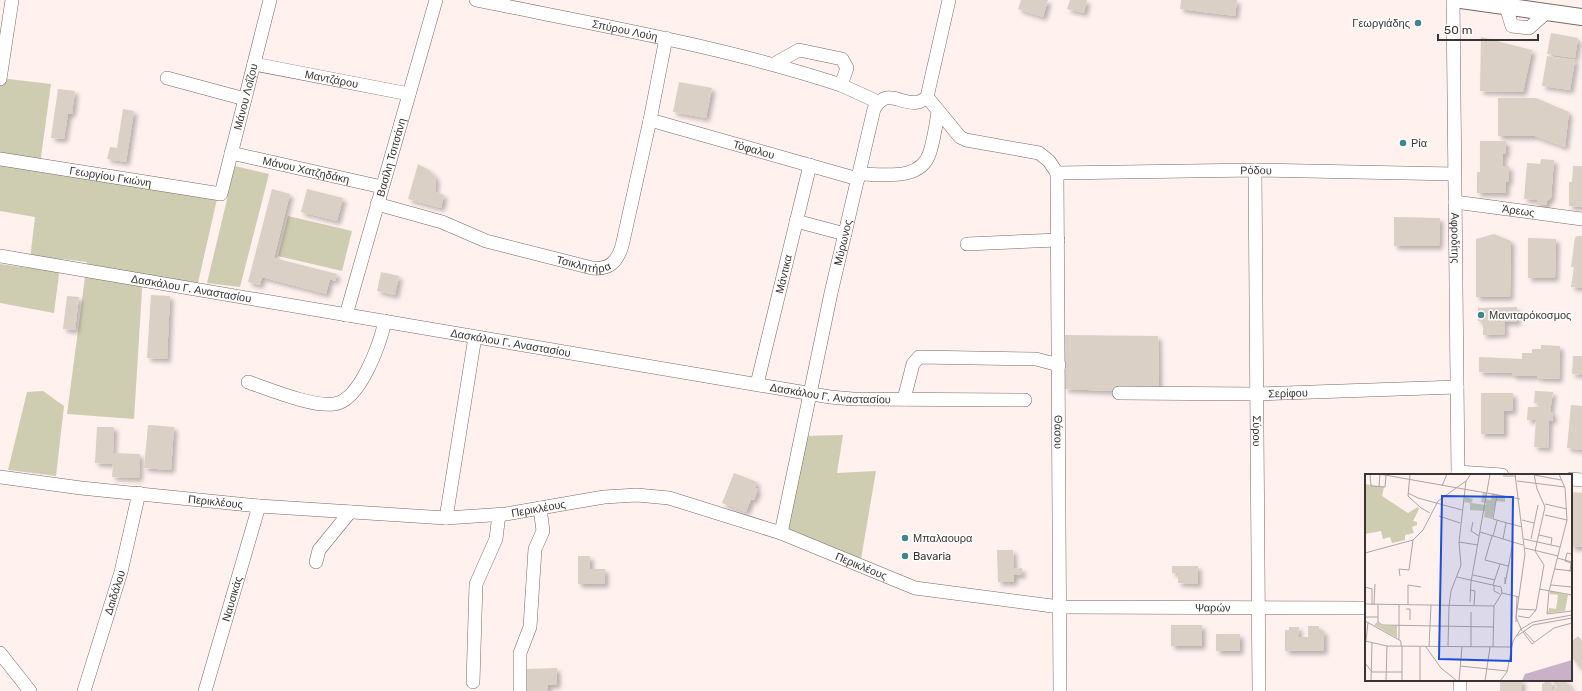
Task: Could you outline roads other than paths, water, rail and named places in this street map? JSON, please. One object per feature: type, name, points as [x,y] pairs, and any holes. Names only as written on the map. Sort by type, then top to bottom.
[{"type":"main road","points":[[1461,0],[1582,17]]},
{"type":"street","points":[[0,79],[12,0]]},
{"type":"street","name":"Μάνου Λοΐζου","points":[[221,194],[270,0]]},
{"type":"street","name":"Βασίλη Τσιτσάνη","points":[[346,314],[436,0]]},
{"type":"street","name":"Σπύρου Λούη","points":[[476,0],[666,38],[774,64],[841,85],[878,102]]},
{"type":"street","points":[[878,102],[888,97],[919,102],[927,97],[949,0]]},
{"type":"street","name":"Αφροδίτης","points":[[1453,0],[1458,474]]},
{"type":"street","name":"Τσικλητήρα","points":[[377,204],[442,222],[486,241],[592,268],[606,267],[616,260],[622,246],[650,120],[666,38]]},
{"type":"street","points":[[774,64],[799,50],[842,59],[847,68],[841,85]]},
{"type":"street","name":"Μαντζάρου","points":[[254,64],[409,94]]},
{"type":"street","points":[[167,78],[245,99]]},
{"type":"street","points":[[927,97],[960,137],[966,140],[1039,153],[1049,161],[1057,174]]},
{"type":"street","name":"Μύρωνος","points":[[781,533],[845,234],[874,109],[878,102]]},
{"type":"street","name":"Τόφαλου","points":[[650,120],[810,165],[859,176],[904,174],[917,170],[930,154],[938,112]]},
{"type":"street","name":"Μάνου Χατζηδάκη","points":[[231,153],[382,187]]},
{"type":"street","name":"Γεωργίου Γκιώνη","points":[[0,160],[221,194]]},
{"type":"street","name":"Μάντικα","points":[[757,384],[810,165]]},
{"type":"street","name":"Ρόδου","points":[[1057,174],[1255,170],[1454,174]]},
{"type":"street","name":"Σύρου","points":[[1255,170],[1259,691]]},
{"type":"street","name":"Θάσου","points":[[1057,174],[1060,691]]},
{"type":"street","name":"Άρεως","points":[[1455,202],[1582,219]]},
{"type":"street","points":[[796,221],[845,234]]},
{"type":"street","points":[[968,244],[1058,240]]},
{"type":"street","name":"Δασκάλου Γ. Αναστασίου","points":[[0,256],[810,393],[853,399],[1025,400]]},
{"type":"street","points":[[248,382],[295,397],[327,405],[341,402],[361,383],[373,359],[385,321]]},
{"type":"street","points":[[446,518],[475,337]]},
{"type":"street","points":[[904,399],[912,364],[919,357],[1036,359],[1058,365]]},
{"type":"street","name":"Σερίφου","points":[[1119,393],[1257,394],[1456,387]]},
{"type":"street","name":"Περικλέους","points":[[0,477],[259,506],[446,518],[499,514],[604,497],[638,495],[669,498],[781,533],[915,588],[1060,607]]},
{"type":"street","points":[[1572,479],[1582,480]]},
{"type":"street","name":"Δαιδάλου","points":[[84,691],[121,572],[139,493]]},
{"type":"street","name":"Ναυσικάς","points":[[205,691],[259,506]]},
{"type":"street","points":[[520,691],[520,653],[530,627],[535,549],[543,531],[540,508]]},
{"type":"street","points":[[316,562],[319,550],[350,512]]},
{"type":"street","points":[[473,682],[476,584],[496,539],[499,514]]},
{"type":"street","name":"Ψαρών","points":[[1060,607],[1365,608]]},
{"type":"street","points":[[0,653],[30,691]]},
{"type":"place","name":"Γεωργιάδης","points":[[1418,23]]},
{"type":"place","name":"Ρία","points":[[1403,143]]},
{"type":"place","name":"Μανιταρόκοσμος","points":[[1481,315]]},
{"type":"place","name":"Μπαλαουρα","points":[[905,538]]},
{"type":"place","name":"Bavaria","points":[[905,556]]}]
